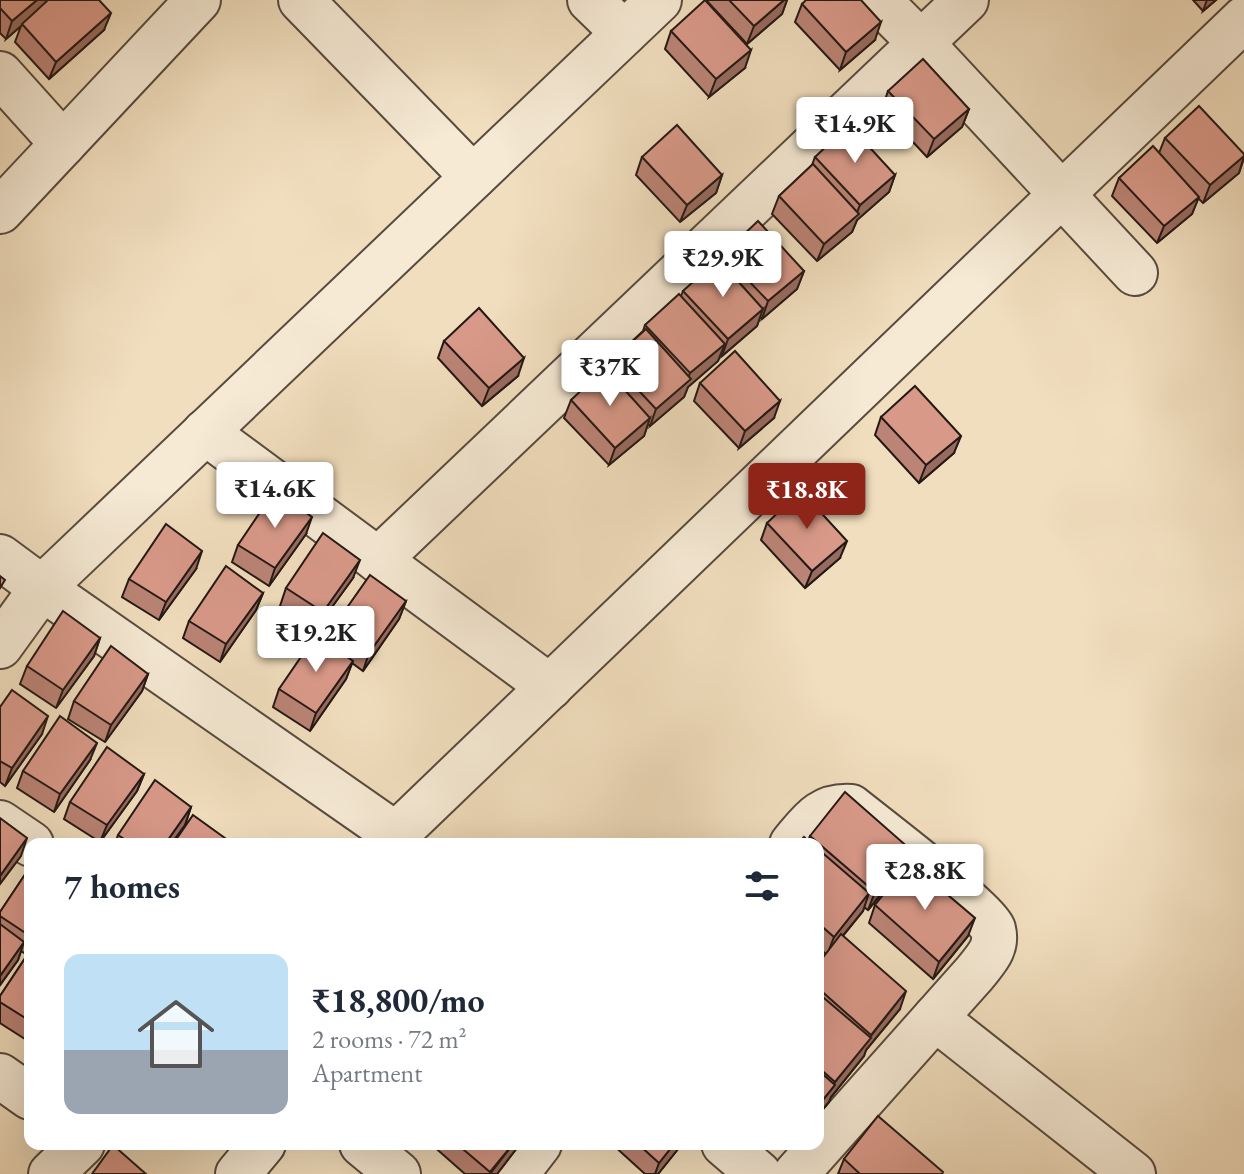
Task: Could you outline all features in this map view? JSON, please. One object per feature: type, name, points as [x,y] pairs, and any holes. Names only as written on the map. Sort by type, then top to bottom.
[{"type":"street","points":[[0,211],[198,0]]},
{"type":"street","points":[[301,0],[473,177]]},
{"type":"street","points":[[590,0],[624,33]]},
{"type":"street","points":[[0,646],[42,588],[659,0]]},
{"type":"street","points":[[878,0],[1135,273]]},
{"type":"street","points":[[378,560],[966,0]]},
{"type":"street","points":[[397,838],[1244,19]]},
{"type":"street","points":[[0,74],[63,144]]},
{"type":"street","points":[[205,432],[550,687]]},
{"type":"street","points":[[0,557],[390,838]]},
{"type":"street","points":[[797,838],[815,817],[836,806],[851,807],[974,907],[992,927],[994,947],[975,973],[824,1143]]},
{"type":"street","points":[[0,823],[24,839]]},
{"type":"street","points":[[935,1018],[1133,1174]]},
{"type":"street","points":[[0,1076],[24,1093]]},
{"type":"street","points":[[51,1174],[76,1150]]},
{"type":"street","points":[[238,1174],[258,1150]]},
{"type":"street","points":[[369,1150],[398,1174]]},
{"type":"street","points":[[516,1174],[534,1150]]},
{"type":"street","points":[[731,1150],[759,1174]]},
{"type":"street","points":[[796,1174],[817,1150]]},
{"type":"building","points":[[0,0],[37,0],[12,21],[0,8]]},
{"type":"building","points":[[48,0],[99,0],[111,13],[56,62],[22,24]]},
{"type":"building","points":[[705,0],[751,50],[716,79],[671,31]]},
{"type":"building","points":[[729,0],[784,0],[754,26]]},
{"type":"building","points":[[806,0],[861,0],[881,22],[846,52],[802,4]]},
{"type":"building","points":[[923,59],[969,109],[934,139],[888,91]]},
{"type":"building","points":[[1199,106],[1244,154],[1210,185],[1165,138]]},
{"type":"building","points":[[677,125],[722,175],[687,205],[642,157]]},
{"type":"building","points":[[849,125],[895,175],[860,205],[815,157]]},
{"type":"building","points":[[1153,146],[1199,197],[1164,226],[1119,178]]},
{"type":"building","points":[[813,164],[859,214],[824,244],[779,196]]},
{"type":"building","points":[[758,221],[804,271],[768,301],[723,254]]},
{"type":"building","points":[[718,259],[763,309],[728,339],[683,291]]},
{"type":"building","points":[[679,294],[725,344],[690,373],[645,325]]},
{"type":"building","points":[[479,308],[524,358],[489,388],[444,341]]},
{"type":"building","points":[[646,329],[691,379],[656,409],[611,361]]},
{"type":"building","points":[[735,351],[780,401],[745,431],[700,383]]},
{"type":"building","points":[[605,368],[650,418],[615,448],[571,400]]},
{"type":"building","points":[[915,386],[961,436],[926,465],[881,417]]},
{"type":"building","points":[[275,490],[312,517],[275,568],[238,545]]},
{"type":"building","points":[[801,491],[847,541],[812,571],[767,523]]},
{"type":"building","points":[[166,524],[202,551],[166,602],[129,579]]},
{"type":"building","points":[[323,533],[360,560],[323,612],[286,588]]},
{"type":"building","points":[[226,566],[263,593],[226,644],[189,621]]},
{"type":"building","points":[[370,575],[406,601],[369,653],[332,629]]},
{"type":"building","points":[[63,611],[100,638],[63,690],[27,666]]},
{"type":"building","points":[[316,635],[353,661],[316,713],[279,689]]},
{"type":"building","points":[[111,646],[148,674],[111,725],[74,701]]},
{"type":"building","points":[[12,690],[48,716],[12,768],[0,761],[0,707]]},
{"type":"building","points":[[60,716],[97,743],[60,794],[23,771]]},
{"type":"building","points":[[107,747],[144,774],[107,825],[70,802]]},
{"type":"building","points":[[155,780],[191,807],[169,838],[123,838],[118,835]]},
{"type":"building","points":[[845,792],[910,849],[875,892],[824,848],[824,838],[810,836]]},
{"type":"building","points":[[193,815],[225,838],[177,838]]},
{"type":"building","points":[[0,818],[27,838],[24,838],[0,876]]},
{"type":"building","points":[[824,854],[869,893],[834,937],[824,928]]},
{"type":"building","points":[[909,862],[975,918],[939,962],[875,905]]},
{"type":"building","points":[[24,876],[24,932],[0,916]]},
{"type":"building","points":[[0,924],[24,942],[0,976]]},
{"type":"building","points":[[841,934],[906,991],[871,1035],[824,993],[824,956]]},
{"type":"building","points":[[24,960],[24,1017],[0,1002],[0,996]]},
{"type":"building","points":[[824,998],[871,1038],[835,1082],[824,1072]]},
{"type":"building","points":[[824,1075],[835,1085],[824,1099]]},
{"type":"building","points":[[878,1116],[942,1174],[860,1174],[844,1159]]},
{"type":"building","points":[[109,1150],[119,1150],[146,1174],[92,1174]]},
{"type":"building","points":[[464,1150],[508,1150],[490,1172]]},
{"type":"building","points":[[645,1150],[669,1150],[659,1163]]}]
